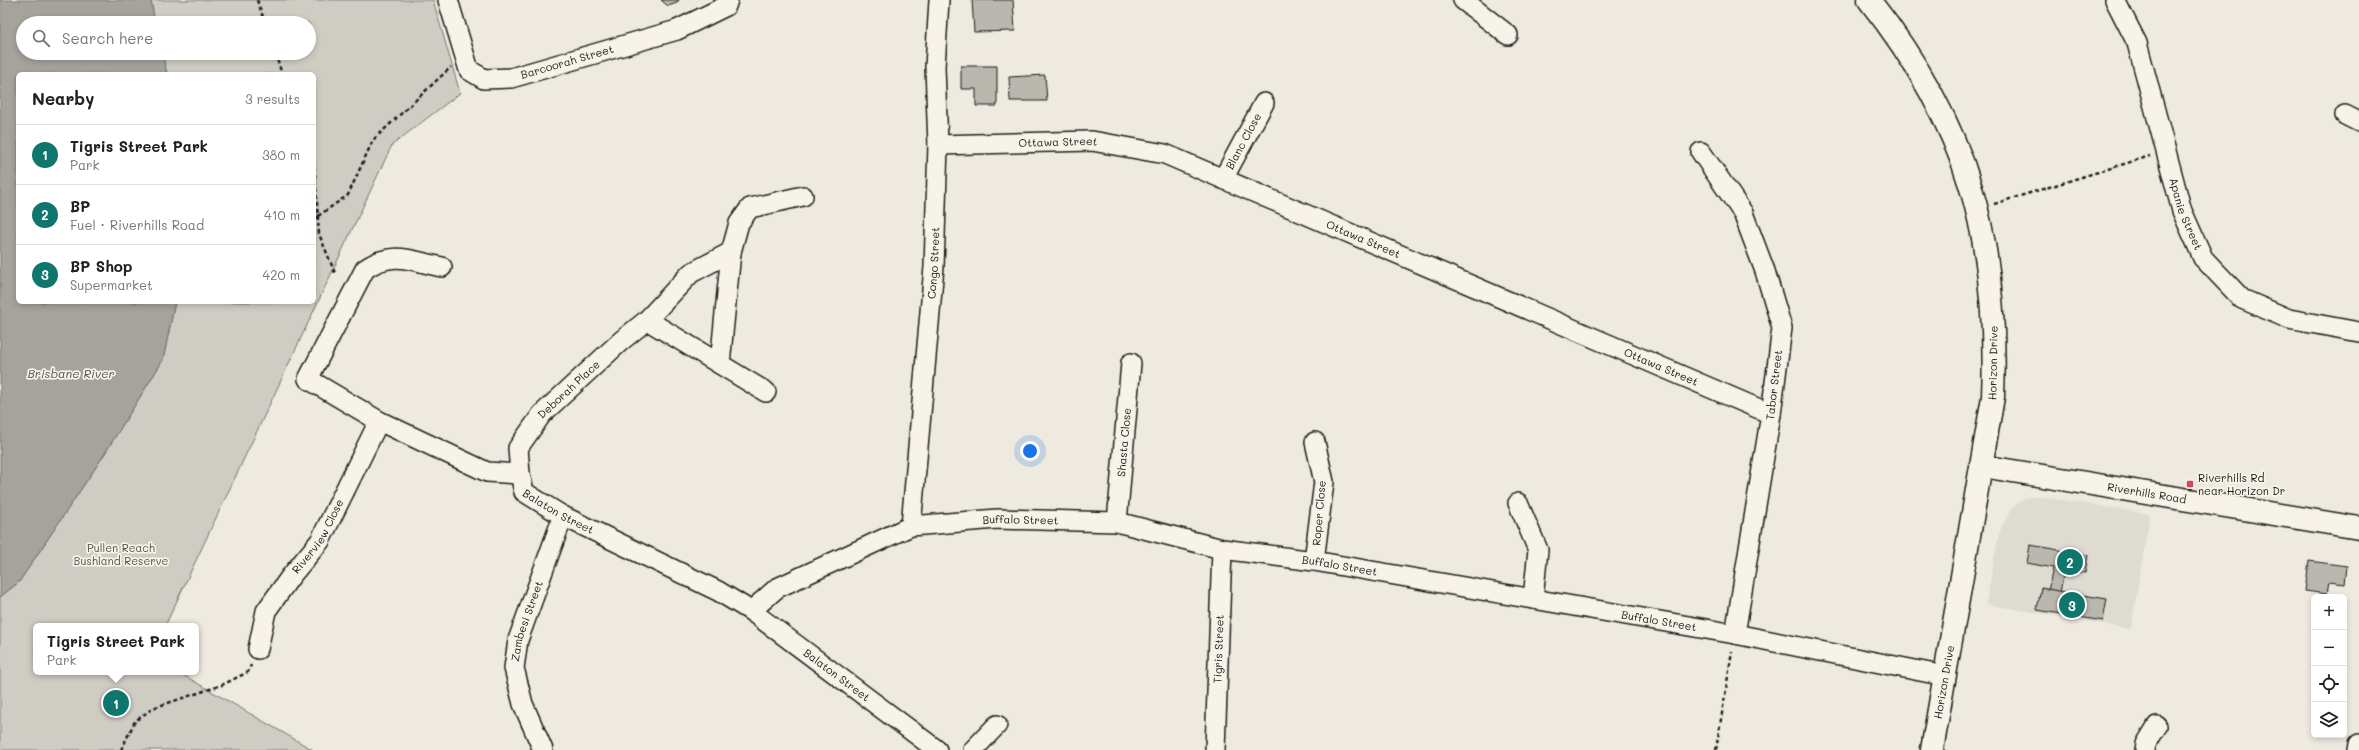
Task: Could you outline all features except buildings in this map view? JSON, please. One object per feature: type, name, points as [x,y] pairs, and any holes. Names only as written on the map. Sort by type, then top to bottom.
[{"type":"street","name":"Barcoorah Street","points":[[448,0],[469,70],[484,79],[511,78],[677,30],[726,6],[728,0]]},
{"type":"street","name":"Congo Street","points":[[911,526],[934,267],[938,145],[935,67],[939,0]]},
{"type":"street","points":[[1463,0],[1508,35]]},
{"type":"street","name":"Horizon Drive","points":[[1869,0],[1917,66],[1946,122],[1967,171],[1984,235],[1992,290],[1995,346],[1993,397],[1932,750]]},
{"type":"street","name":"Apanie Street","points":[[2115,0],[2137,43],[2167,150],[2182,212],[2203,258],[2242,299],[2289,320],[2359,332]]},
{"type":"street","name":"Blanc Close","points":[[1223,179],[1264,103]]},
{"type":"street","name":"Ottawa Street","points":[[938,145],[1092,141],[1165,154],[1771,414]]},
{"type":"street","name":"Tabor Street","points":[[1701,152],[1743,213],[1765,271],[1782,328],[1771,414],[1734,634]]},
{"type":"street","points":[[720,364],[731,252],[739,223],[750,208],[803,196]]},
{"type":"street","name":"Deborah Place","points":[[520,474],[518,448],[542,414],[621,341],[647,320],[691,273],[731,252]]},
{"type":"street","name":"Balaton Street","points":[[442,267],[389,258],[377,261],[366,269],[308,379],[379,421],[487,472],[520,474],[524,492],[563,516],[718,591],[751,611],[937,750]]},
{"type":"street","points":[[647,320],[766,392]]},
{"type":"street","name":"Shasta Close","points":[[1117,522],[1131,363]]},
{"type":"street","name":"Riverview Close","points":[[258,649],[266,611],[291,576],[320,541],[379,421]]},
{"type":"street","name":"Roper Close","points":[[1314,561],[1324,482],[1315,442]]},
{"type":"street","name":"Riverhills Road","points":[[1982,466],[2359,528]]},
{"type":"street","points":[[1518,503],[1538,550],[1533,599]]},
{"type":"street","name":"Zambesi Street","points":[[543,750],[523,704],[514,668],[518,640],[563,516]]},
{"type":"street","name":"Buffalo Street","points":[[751,611],[777,588],[911,526],[997,519],[1117,522],[1222,549],[1314,561],[1734,634],[1945,676]]},
{"type":"street","name":"Tigris Street","points":[[1215,750],[1222,549]]},
{"type":"street","points":[[973,750],[997,725]]},
{"type":"street","points":[[2145,750],[2146,744],[2157,726]]},
{"type":"street","points":[[2358,750],[2359,744]]},
{"type":"path","points":[[257,0],[263,16]]},
{"type":"path","points":[[318,216],[348,195],[373,140],[464,54]]},
{"type":"path","points":[[277,60],[281,72]]},
{"type":"path","points":[[1977,209],[2167,150]]},
{"type":"path","points":[[316,188],[319,234],[334,273]]},
{"type":"path","points":[[1716,750],[1734,634]]},
{"type":"path","points":[[121,750],[136,721],[153,708],[222,685],[248,672],[258,649]]},
{"type":"shaded area","points":[[2037,496],[2150,514],[2131,629],[1986,604],[1999,533],[2010,510],[2024,498]]},
{"type":"green space","name":"Pullen Reach Bushland Reserve","points":[[151,0],[433,0],[460,93],[392,145],[166,623],[33,623],[33,675],[183,675],[313,750],[0,750],[0,597],[19,582],[102,458],[163,360],[175,304],[316,304],[316,72],[167,72],[164,60],[316,60],[316,16],[154,16]]},
{"type":"water","name":"Brisbane River","points":[[0,0],[151,0],[154,16],[16,16],[16,60],[164,60],[167,72],[16,72],[16,304],[175,304],[163,360],[102,458],[19,582],[0,597]]},
{"type":"place","name":"Riverhills Rd near Horizon Dr","points":[[2190,484]]},
{"type":"place","name":"BP","points":[[2070,562]]},
{"type":"place","name":"BP Shop","points":[[2072,605]]},
{"type":"place","name":"Tigris Street Park","points":[[116,703]]}]
